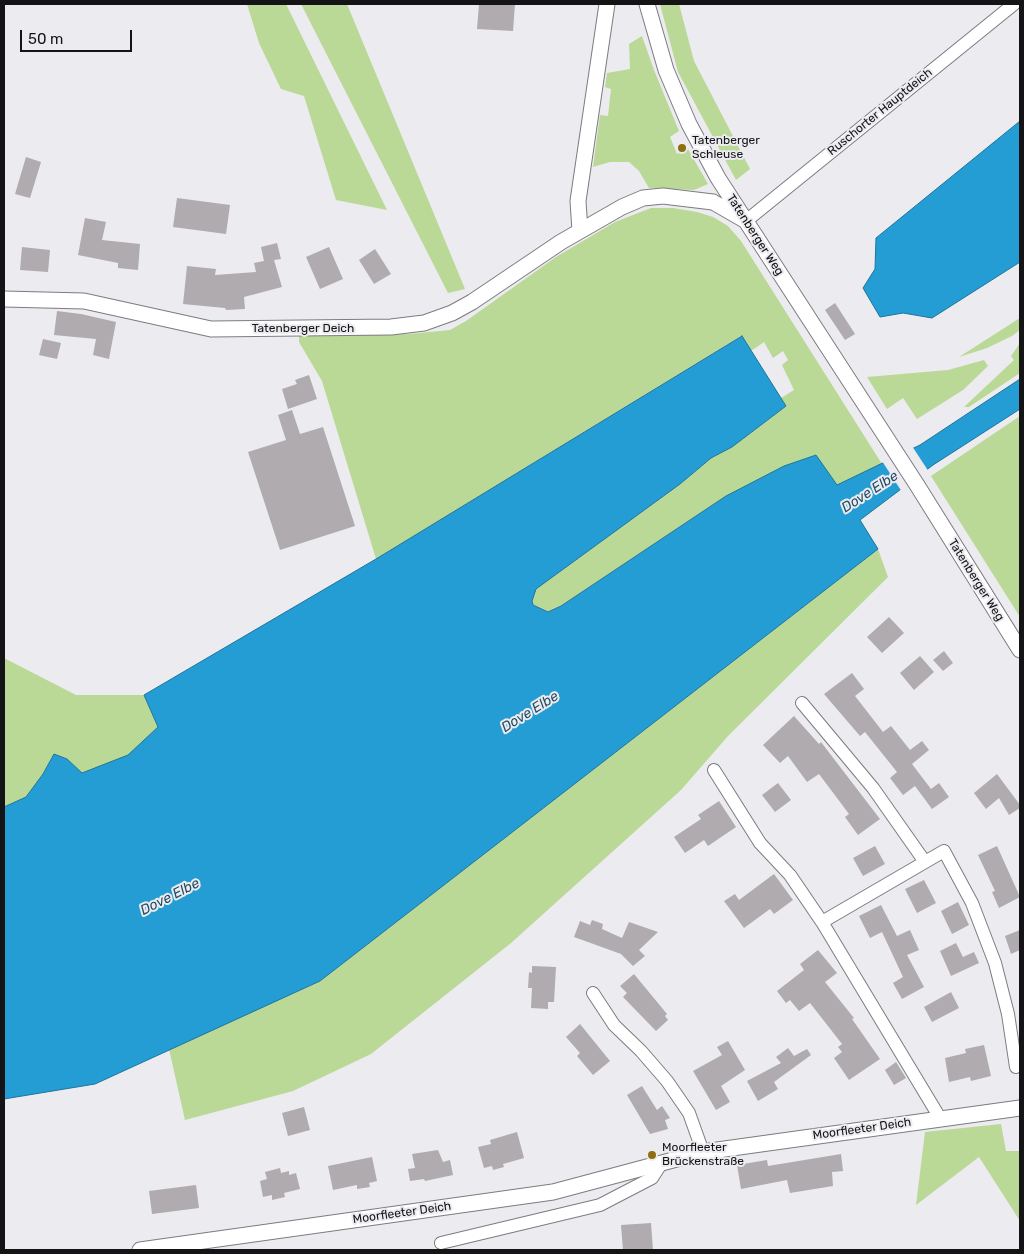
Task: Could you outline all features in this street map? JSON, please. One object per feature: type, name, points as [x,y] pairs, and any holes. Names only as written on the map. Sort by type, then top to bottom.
[{"type":"street","points":[[580,231],[578,201],[607,4]]},
{"type":"street","name":"Tatenberger Weg","points":[[647,4],[666,70],[686,117],[718,178],[917,485],[1020,650]]},
{"type":"street","name":"Ruschorter Hauptdeich","points":[[746,221],[1014,4]]},
{"type":"street","name":"Tatenberger Deich","points":[[4,298],[84,301],[211,329],[391,327],[424,323],[459,309],[580,231],[622,206],[644,198],[664,196],[712,202],[746,221]]},
{"type":"street","points":[[802,703],[873,788],[925,862]]},
{"type":"street","points":[[714,770],[760,843],[790,875],[822,922],[940,1118]]},
{"type":"street","points":[[822,922],[944,851],[972,903],[996,963],[1008,1014],[1016,1067]]},
{"type":"street","points":[[593,993],[614,1025],[641,1051],[667,1081],[689,1113],[703,1152]]},
{"type":"street","name":"Moorfleeter Deich","points":[[140,1250],[553,1192],[703,1152],[1020,1108]]},
{"type":"street","points":[[441,1243],[600,1206],[652,1178],[662,1164]]},
{"type":"green space","points":[[247,4],[286,4],[387,210],[336,200],[304,96],[281,89],[259,43]]},
{"type":"green space","points":[[301,4],[347,4],[465,289],[448,293]]},
{"type":"green space","points":[[660,4],[679,4],[694,61],[750,169],[736,180],[678,72]]},
{"type":"green space","points":[[642,36],[679,131],[670,137],[677,154],[688,149],[708,184],[694,190],[649,188],[639,171],[629,162],[610,162],[593,167],[600,115],[608,116],[611,89],[605,87],[607,73],[630,69],[629,44]]},
{"type":"green space","points":[[651,208],[673,208],[697,212],[713,217],[728,226],[741,241],[882,464],[836,486],[816,455],[784,466],[726,496],[561,606],[548,612],[533,605],[532,601],[536,589],[680,484],[711,458],[732,447],[786,406],[781,398],[794,390],[782,365],[788,360],[783,351],[773,358],[764,342],[751,351],[741,336],[376,559],[322,381],[299,342],[299,336],[409,334],[450,330],[466,321],[556,257],[615,222]]},
{"type":"green space","points":[[1020,318],[1020,330],[1012,336],[987,348],[959,357]]},
{"type":"green space","points":[[1020,343],[1020,373],[969,407],[964,407],[1014,360],[1011,356]]},
{"type":"green space","points":[[984,360],[988,366],[963,390],[917,419],[903,398],[887,409],[867,377],[948,370]]},
{"type":"green space","points":[[1020,416],[1020,617],[931,476]]},
{"type":"green space","points":[[878,549],[888,577],[728,736],[681,790],[511,943],[371,1054],[293,1091],[185,1120],[169,1049],[320,981]]},
{"type":"green space","points":[[4,658],[76,695],[144,695],[158,727],[128,755],[82,774],[67,759],[54,754],[43,774],[26,797],[4,807]]},
{"type":"green space","points":[[1001,1124],[1006,1151],[1020,1151],[1020,1221],[979,1157],[916,1205],[925,1132]]},
{"type":"water","points":[[1020,121],[1020,262],[932,318],[903,313],[880,317],[863,288],[875,269],[876,238]]},
{"type":"water","name":"Dove Elbe","points":[[742,336],[786,406],[732,447],[711,458],[680,484],[536,589],[532,601],[533,605],[548,612],[561,606],[726,496],[784,466],[816,455],[837,485],[920,445],[1020,379],[1020,409],[933,465],[860,520],[878,549],[320,981],[95,1084],[4,1099],[4,807],[26,797],[43,774],[54,754],[67,759],[82,773],[128,755],[158,727],[144,695],[376,559]]},
{"type":"pier","points":[[912,446],[929,472],[902,492],[882,461]]},
{"type":"building","points":[[479,4],[515,4],[513,31],[477,29]]},
{"type":"building","points":[[26,157],[41,162],[30,198],[15,194]]},
{"type":"building","points":[[177,198],[230,205],[226,234],[173,227]]},
{"type":"building","points":[[85,218],[106,222],[102,240],[140,244],[138,270],[118,268],[118,263],[78,255]]},
{"type":"building","points":[[277,243],[281,259],[274,260],[282,287],[244,297],[245,309],[226,310],[225,308],[183,304],[187,266],[216,269],[215,275],[256,272],[254,263],[264,261],[261,247]]},
{"type":"building","points":[[22,247],[50,250],[48,272],[20,270]]},
{"type":"building","points":[[329,247],[343,279],[320,289],[306,257]]},
{"type":"building","points":[[375,249],[391,274],[374,284],[359,260]]},
{"type":"building","points":[[835,303],[855,334],[845,340],[825,310]]},
{"type":"building","points":[[57,311],[116,322],[109,359],[93,355],[96,339],[54,335]]},
{"type":"building","points":[[43,339],[61,343],[57,359],[39,355]]},
{"type":"building","points":[[309,375],[317,399],[288,409],[282,389],[297,384],[295,380]]},
{"type":"building","points":[[292,410],[300,434],[323,427],[355,526],[280,550],[248,452],[286,440],[278,415]]},
{"type":"building","points":[[889,617],[904,633],[882,653],[867,637]]},
{"type":"building","points":[[944,651],[953,663],[943,671],[933,660]]},
{"type":"building","points":[[920,656],[934,672],[914,690],[900,673]]},
{"type":"building","points":[[852,673],[864,689],[855,696],[883,732],[891,726],[910,750],[922,741],[929,750],[912,764],[931,789],[939,783],[949,797],[932,809],[915,786],[903,795],[890,778],[897,772],[865,732],[860,736],[824,694]]},
{"type":"building","points":[[794,716],[819,744],[821,742],[880,819],[858,835],[845,817],[849,814],[819,774],[807,782],[788,756],[780,763],[763,745]]},
{"type":"building","points":[[997,774],[1020,805],[1020,808],[1009,815],[999,798],[986,809],[974,793]]},
{"type":"building","points":[[778,783],[791,800],[775,812],[762,795]]},
{"type":"building","points":[[719,801],[736,827],[708,846],[704,840],[685,853],[674,837],[701,819],[698,815]]},
{"type":"building","points":[[875,846],[885,864],[863,876],[853,858]]},
{"type":"building","points":[[997,846],[1020,897],[999,908],[992,892],[995,891],[978,855]]},
{"type":"building","points":[[774,874],[793,900],[774,914],[770,909],[744,928],[724,901],[735,894],[739,900]]},
{"type":"building","points":[[924,880],[936,903],[917,913],[905,889]]},
{"type":"building","points":[[958,902],[969,925],[952,934],[941,911]]},
{"type":"building","points":[[881,905],[897,936],[910,930],[919,950],[907,955],[924,987],[902,999],[893,983],[903,977],[882,932],[870,938],[859,916]]},
{"type":"building","points":[[592,920],[603,924],[602,929],[622,938],[629,922],[658,932],[639,950],[645,956],[633,966],[621,954],[574,937],[580,921],[590,925]]},
{"type":"building","points":[[1020,930],[1020,950],[1011,954],[1005,936]]},
{"type":"building","points":[[956,943],[963,957],[974,952],[979,963],[951,976],[940,951]]},
{"type":"building","points":[[818,950],[837,973],[825,982],[854,1018],[852,1019],[880,1059],[849,1080],[834,1058],[842,1052],[838,1047],[842,1044],[810,1003],[799,1011],[790,1000],[786,1003],[777,991],[804,970],[800,964]]},
{"type":"building","points":[[532,966],[556,967],[554,1002],[548,1002],[548,1009],[531,1008],[532,988],[528,988],[529,972],[532,973]]},
{"type":"building","points":[[634,974],[667,1014],[665,1016],[668,1020],[656,1031],[623,997],[627,993],[620,986]]},
{"type":"building","points":[[951,992],[959,1008],[932,1022],[924,1007]]},
{"type":"building","points":[[580,1024],[610,1061],[593,1075],[577,1056],[580,1053],[566,1037]]},
{"type":"building","points":[[728,1041],[745,1070],[721,1086],[730,1102],[716,1110],[693,1071],[722,1055],[717,1047]]},
{"type":"building","points":[[984,1045],[991,1076],[971,1081],[970,1077],[949,1082],[945,1058],[966,1053],[965,1049]]},
{"type":"building","points":[[788,1048],[794,1056],[807,1049],[811,1055],[774,1082],[778,1089],[758,1101],[747,1081],[781,1063],[776,1057]]},
{"type":"building","points":[[896,1062],[906,1078],[894,1085],[885,1070]]},
{"type":"building","points":[[642,1086],[657,1110],[662,1106],[670,1118],[665,1120],[668,1129],[650,1134],[627,1095]]},
{"type":"building","points":[[304,1107],[310,1130],[288,1136],[282,1113]]},
{"type":"building","points":[[517,1132],[524,1158],[503,1164],[504,1167],[493,1170],[492,1166],[484,1168],[478,1147],[491,1144],[490,1140]]},
{"type":"building","points":[[438,1150],[443,1162],[450,1160],[453,1175],[425,1181],[424,1179],[410,1181],[408,1169],[415,1168],[412,1154]]},
{"type":"building","points":[[841,1154],[843,1171],[832,1172],[833,1186],[790,1193],[787,1180],[741,1189],[737,1165],[767,1160],[768,1166]]},
{"type":"building","points":[[372,1157],[377,1181],[369,1183],[370,1187],[357,1189],[357,1185],[333,1190],[328,1166]]},
{"type":"building","points":[[280,1168],[281,1173],[289,1171],[289,1175],[296,1173],[300,1189],[284,1193],[285,1197],[272,1200],[272,1195],[263,1197],[260,1181],[267,1179],[265,1172]]},
{"type":"building","points":[[196,1185],[199,1208],[152,1214],[149,1191]]},
{"type":"building","points":[[651,1223],[653,1250],[623,1250],[621,1225]]},
{"type":"place","name":"Tatenberger Schleuse","points":[[682,148]]},
{"type":"place","name":"Moorfleeter Brückenstraße","points":[[652,1155]]}]
